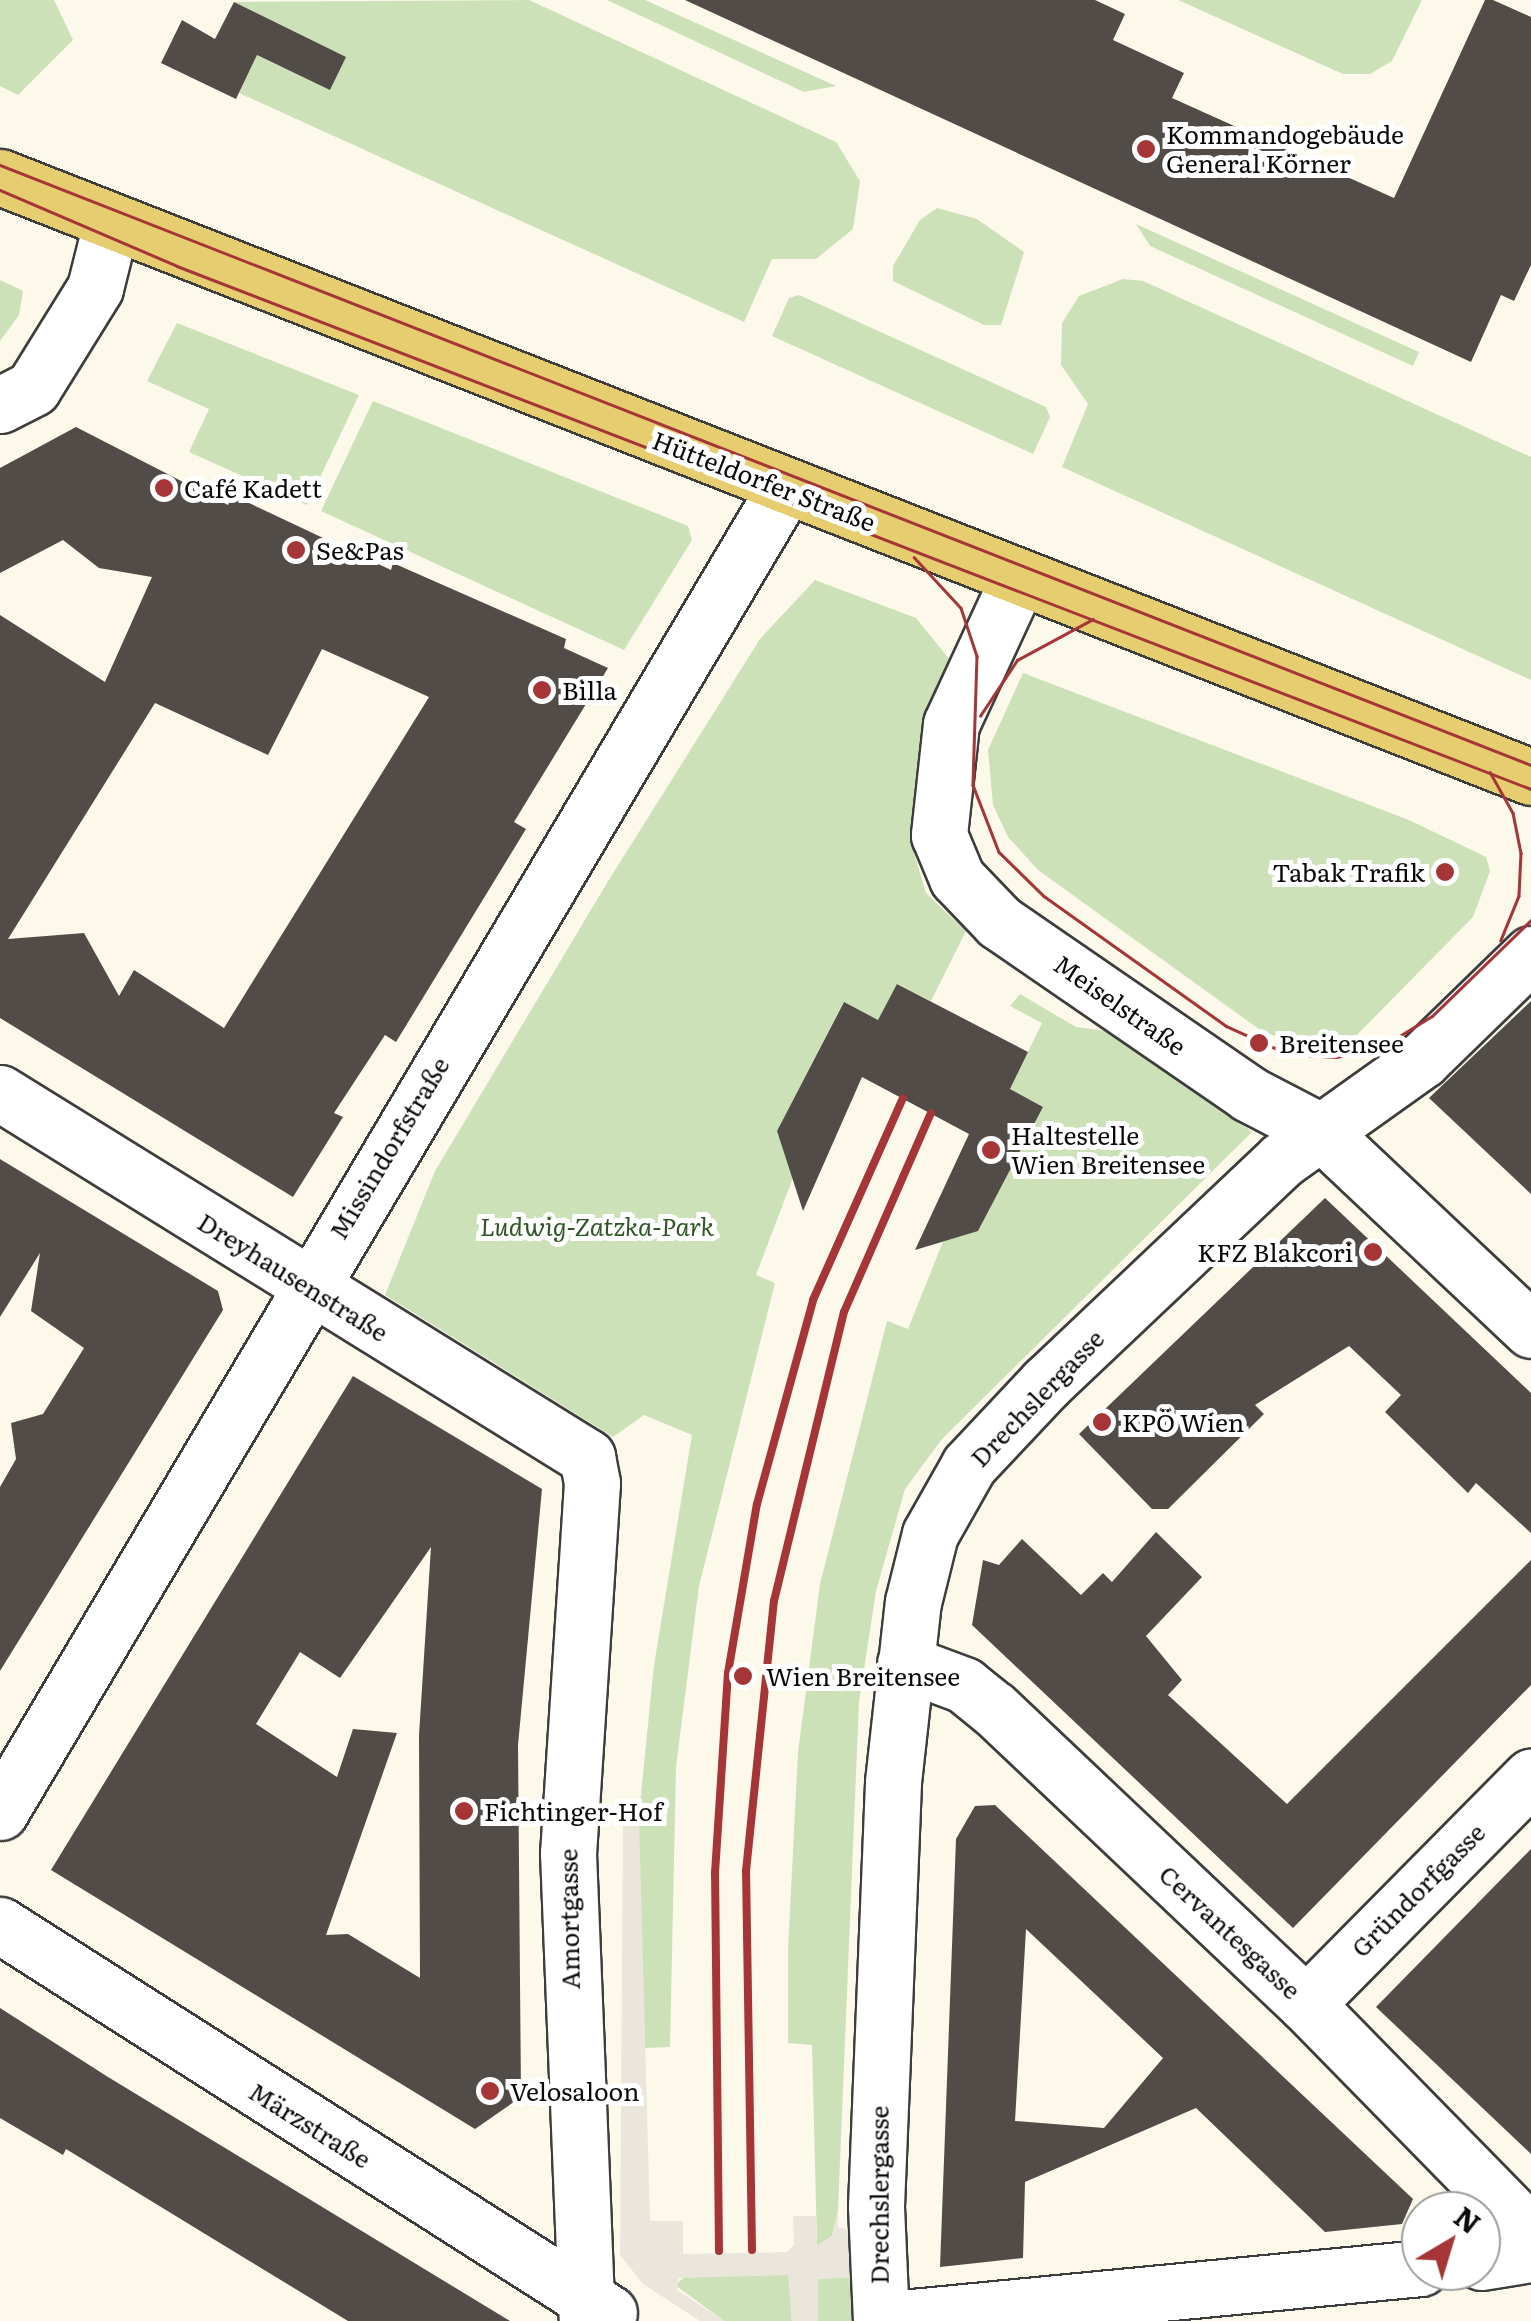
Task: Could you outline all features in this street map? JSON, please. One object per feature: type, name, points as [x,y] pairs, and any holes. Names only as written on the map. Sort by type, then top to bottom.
[{"type":"main road","name":"Hütteldorfer Straße","points":[[0,177],[784,488],[1531,777]]},
{"type":"street","points":[[0,406],[33,388],[95,288],[111,224]]},
{"type":"street","name":"Missindorfstraße","points":[[0,1812],[305,1286],[784,488]]},
{"type":"street","name":"Meiselstraße","points":[[1019,578],[951,724],[939,834],[945,856],[999,922],[1249,1094],[1320,1131],[1531,1330]]},
{"type":"street","name":"Drechslergasse","points":[[881,2320],[877,2158],[905,1662],[930,1534],[969,1465],[1046,1383],[1320,1131],[1422,1060],[1531,954]]},
{"type":"street","name":"Dreyhausenstraße","points":[[0,1093],[305,1286],[587,1457]]},
{"type":"street","name":"Amortgasse","points":[[587,1457],[592,1483],[568,1854],[599,2314]]},
{"type":"street","name":"Cervantesgasse","points":[[905,1662],[964,1685],[994,1709],[1306,2004],[1531,2234]]},
{"type":"street","name":"Gründorfgasse","points":[[1306,2004],[1531,1777]]},
{"type":"street","name":"Märzstraße","points":[[0,1926],[599,2314]]},
{"type":"street","points":[[1501,2259],[1531,2254]]},
{"type":"street","points":[[881,2320],[1401,2270]]},
{"type":"green space","points":[[0,0],[54,0],[73,40],[18,95],[0,86]]},
{"type":"green space","points":[[529,0],[836,142],[860,181],[853,229],[816,259],[772,259],[744,322],[239,93],[257,55],[281,67],[297,33],[234,2]]},
{"type":"green space","points":[[607,0],[645,0],[836,86],[804,92]]},
{"type":"green space","points":[[1178,0],[1422,0],[1392,61],[1370,74],[1343,74]]},
{"type":"green space","points":[[937,208],[977,219],[1024,252],[1001,325],[984,325],[893,281],[893,266],[920,220]]},
{"type":"green space","points":[[1136,224],[1419,352],[1413,366],[1150,246]]},
{"type":"green space","points":[[1123,279],[1143,281],[1531,457],[1531,680],[1062,467],[1088,404],[1061,365],[1062,323],[1079,296]]},
{"type":"green space","points":[[0,280],[23,291],[19,315],[0,341]]},
{"type":"green space","points":[[799,295],[1046,407],[1050,417],[1033,454],[772,336],[789,298]]},
{"type":"green space","points":[[177,323],[359,395],[307,505],[189,452],[209,409],[147,381]]},
{"type":"green space","points":[[373,401],[688,526],[692,540],[624,650],[321,511]]},
{"type":"green space","name":"Ludwig-Zatzka-Park","points":[[815,580],[916,618],[950,660],[953,680],[910,839],[926,893],[966,931],[931,1001],[898,984],[878,1020],[843,1003],[777,1131],[799,1162],[756,1275],[775,1283],[699,1586],[676,1767],[670,2047],[644,2048],[637,1834],[654,1665],[692,1435],[644,1415],[613,1437],[385,1295],[435,1171],[607,883],[760,639]]},
{"type":"green space","points":[[1023,673],[1409,820],[1486,857],[1490,871],[1473,917],[1349,1043],[1301,1044],[1263,1032],[1038,870],[1008,837],[993,805],[988,750]]},
{"type":"green space","points":[[1020,994],[1076,1027],[1121,1033],[1252,1132],[942,1439],[905,1489],[876,1591],[859,1702],[838,2210],[832,2236],[817,2246],[812,2045],[788,2043],[788,1950],[798,1752],[820,1584],[887,1321],[908,1329],[947,1232],[978,1231],[1043,1107],[1010,1089],[1042,1023],[1010,1006]]},
{"type":"green space","points":[[789,2275],[792,2321],[724,2321],[675,2285],[686,2276]]},
{"type":"green space","points":[[854,2277],[858,2321],[818,2321],[817,2279]]},
{"type":"shaded area","points":[[623,1814],[639,1816],[650,2221],[683,2221],[683,2254],[787,2252],[794,2245],[793,2216],[816,2216],[817,2245],[832,2236],[838,2210],[838,2227],[851,2231],[854,2277],[818,2279],[818,2321],[792,2321],[788,2275],[679,2278],[677,2290],[724,2321],[700,2321],[643,2284],[620,2255]]},
{"type":"building","name":"Kommandogebäude General Körner","points":[[685,0],[1095,0],[1125,14],[1113,40],[1184,73],[1172,98],[1394,198],[1485,0],[1493,0],[1531,17],[1531,265],[1514,301],[1501,295],[1471,362]]},
{"type":"building","points":[[234,2],[346,57],[330,90],[257,55],[236,99],[161,63],[182,20],[215,39]]},
{"type":"building","points":[[76,427],[228,505],[232,495],[391,570],[393,563],[566,639],[564,648],[608,668],[514,822],[526,829],[396,1042],[385,1035],[334,1113],[343,1117],[293,1197],[0,1018],[0,615],[105,682],[152,577],[99,568],[63,540],[0,573],[0,468]],"holes":[[[322,649],[429,697],[224,1028],[134,970],[119,996],[84,933],[8,939],[155,703],[268,755]]]},
{"type":"building","name":"Haltestelle Wien Breitensee","points":[[897,984],[1028,1052],[1010,1089],[1043,1107],[978,1231],[915,1250],[969,1134],[862,1077],[803,1211],[777,1131],[844,1002],[878,1020]]},
{"type":"building","points":[[1531,1001],[1531,1194],[1429,1098]]},
{"type":"building","points":[[0,1159],[218,1291],[223,1310],[0,1671],[0,1487],[16,1459],[11,1423],[43,1414],[84,1348],[31,1311],[40,1253],[0,1317]]},
{"type":"building","points":[[1325,1198],[1531,1393],[1531,1533],[1476,1483],[1468,1493],[1385,1412],[1401,1395],[1349,1346],[1255,1405],[1264,1414],[1168,1509],[1152,1509],[1079,1434]]},
{"type":"building","points":[[353,1376],[542,1489],[518,1745],[521,2097],[475,2129],[51,1870]],"holes":[[[431,1547],[419,1735],[420,1978],[348,1934],[326,1935],[397,1733],[353,1729],[337,1777],[256,1724],[300,1652],[340,1678]]]},
{"type":"building","points":[[1156,1532],[1202,1577],[1146,1636],[1182,1680],[1168,1695],[1287,1804],[1531,1560],[1531,1685],[1293,1928],[972,1625],[983,1560],[999,1565],[1022,1539],[1081,1595],[1103,1573],[1112,1582]]},
{"type":"building","points":[[995,1805],[1405,2191],[1401,2191],[1401,2224],[1325,2232],[1196,2108],[1025,2182],[1023,2258],[940,2267],[956,1839],[975,1806]],"holes":[[[1026,1929],[1163,2058],[1104,2128],[1015,2121]]]},
{"type":"building","points":[[1531,1849],[1531,2154],[1376,2007]]},
{"type":"building","points":[[0,2008],[510,2321],[348,2321],[66,2149],[63,2155],[0,2118]]},
{"type":"tram line","points":[[0,165],[1531,765]]},
{"type":"tram line","points":[[0,190],[177,266],[1531,789]]},
{"type":"tram line","points":[[914,557],[961,608],[977,656],[973,785],[999,852],[1044,896],[1226,1026],[1288,1054],[1336,1057],[1380,1048],[1432,1016],[1531,920]]},
{"type":"tram line","points":[[980,716],[1017,660],[1093,619]]},
{"type":"tram line","points":[[1490,772],[1513,813],[1521,853],[1519,896],[1501,940]]},
{"type":"railway","points":[[719,2251],[715,1873],[728,1673],[757,1504],[813,1300],[903,1098]]},
{"type":"railway","points":[[752,2250],[746,1871],[774,1601],[844,1312],[931,1113]]},
{"type":"place","name":"Kommandogebäude General Körner","points":[[1146,149]]},
{"type":"place","name":"Café Kadett","points":[[164,488]]},
{"type":"place","name":"Se&Pas","points":[[296,550]]},
{"type":"place","name":"Billa","points":[[542,690]]},
{"type":"place","name":"Tabak Trafik","points":[[1445,872]]},
{"type":"place","name":"Breitensee","points":[[1259,1043]]},
{"type":"place","name":"Haltestelle Wien Breitensee","points":[[991,1150]]},
{"type":"place","name":"KFZ Blakcori","points":[[1373,1252]]},
{"type":"place","name":"KPÖ Wien","points":[[1102,1422]]},
{"type":"place","name":"Wien Breitensee","points":[[743,1676]]},
{"type":"place","name":"Fichtinger-Hof","points":[[464,1811]]},
{"type":"place","name":"Velosaloon","points":[[490,2091]]}]
